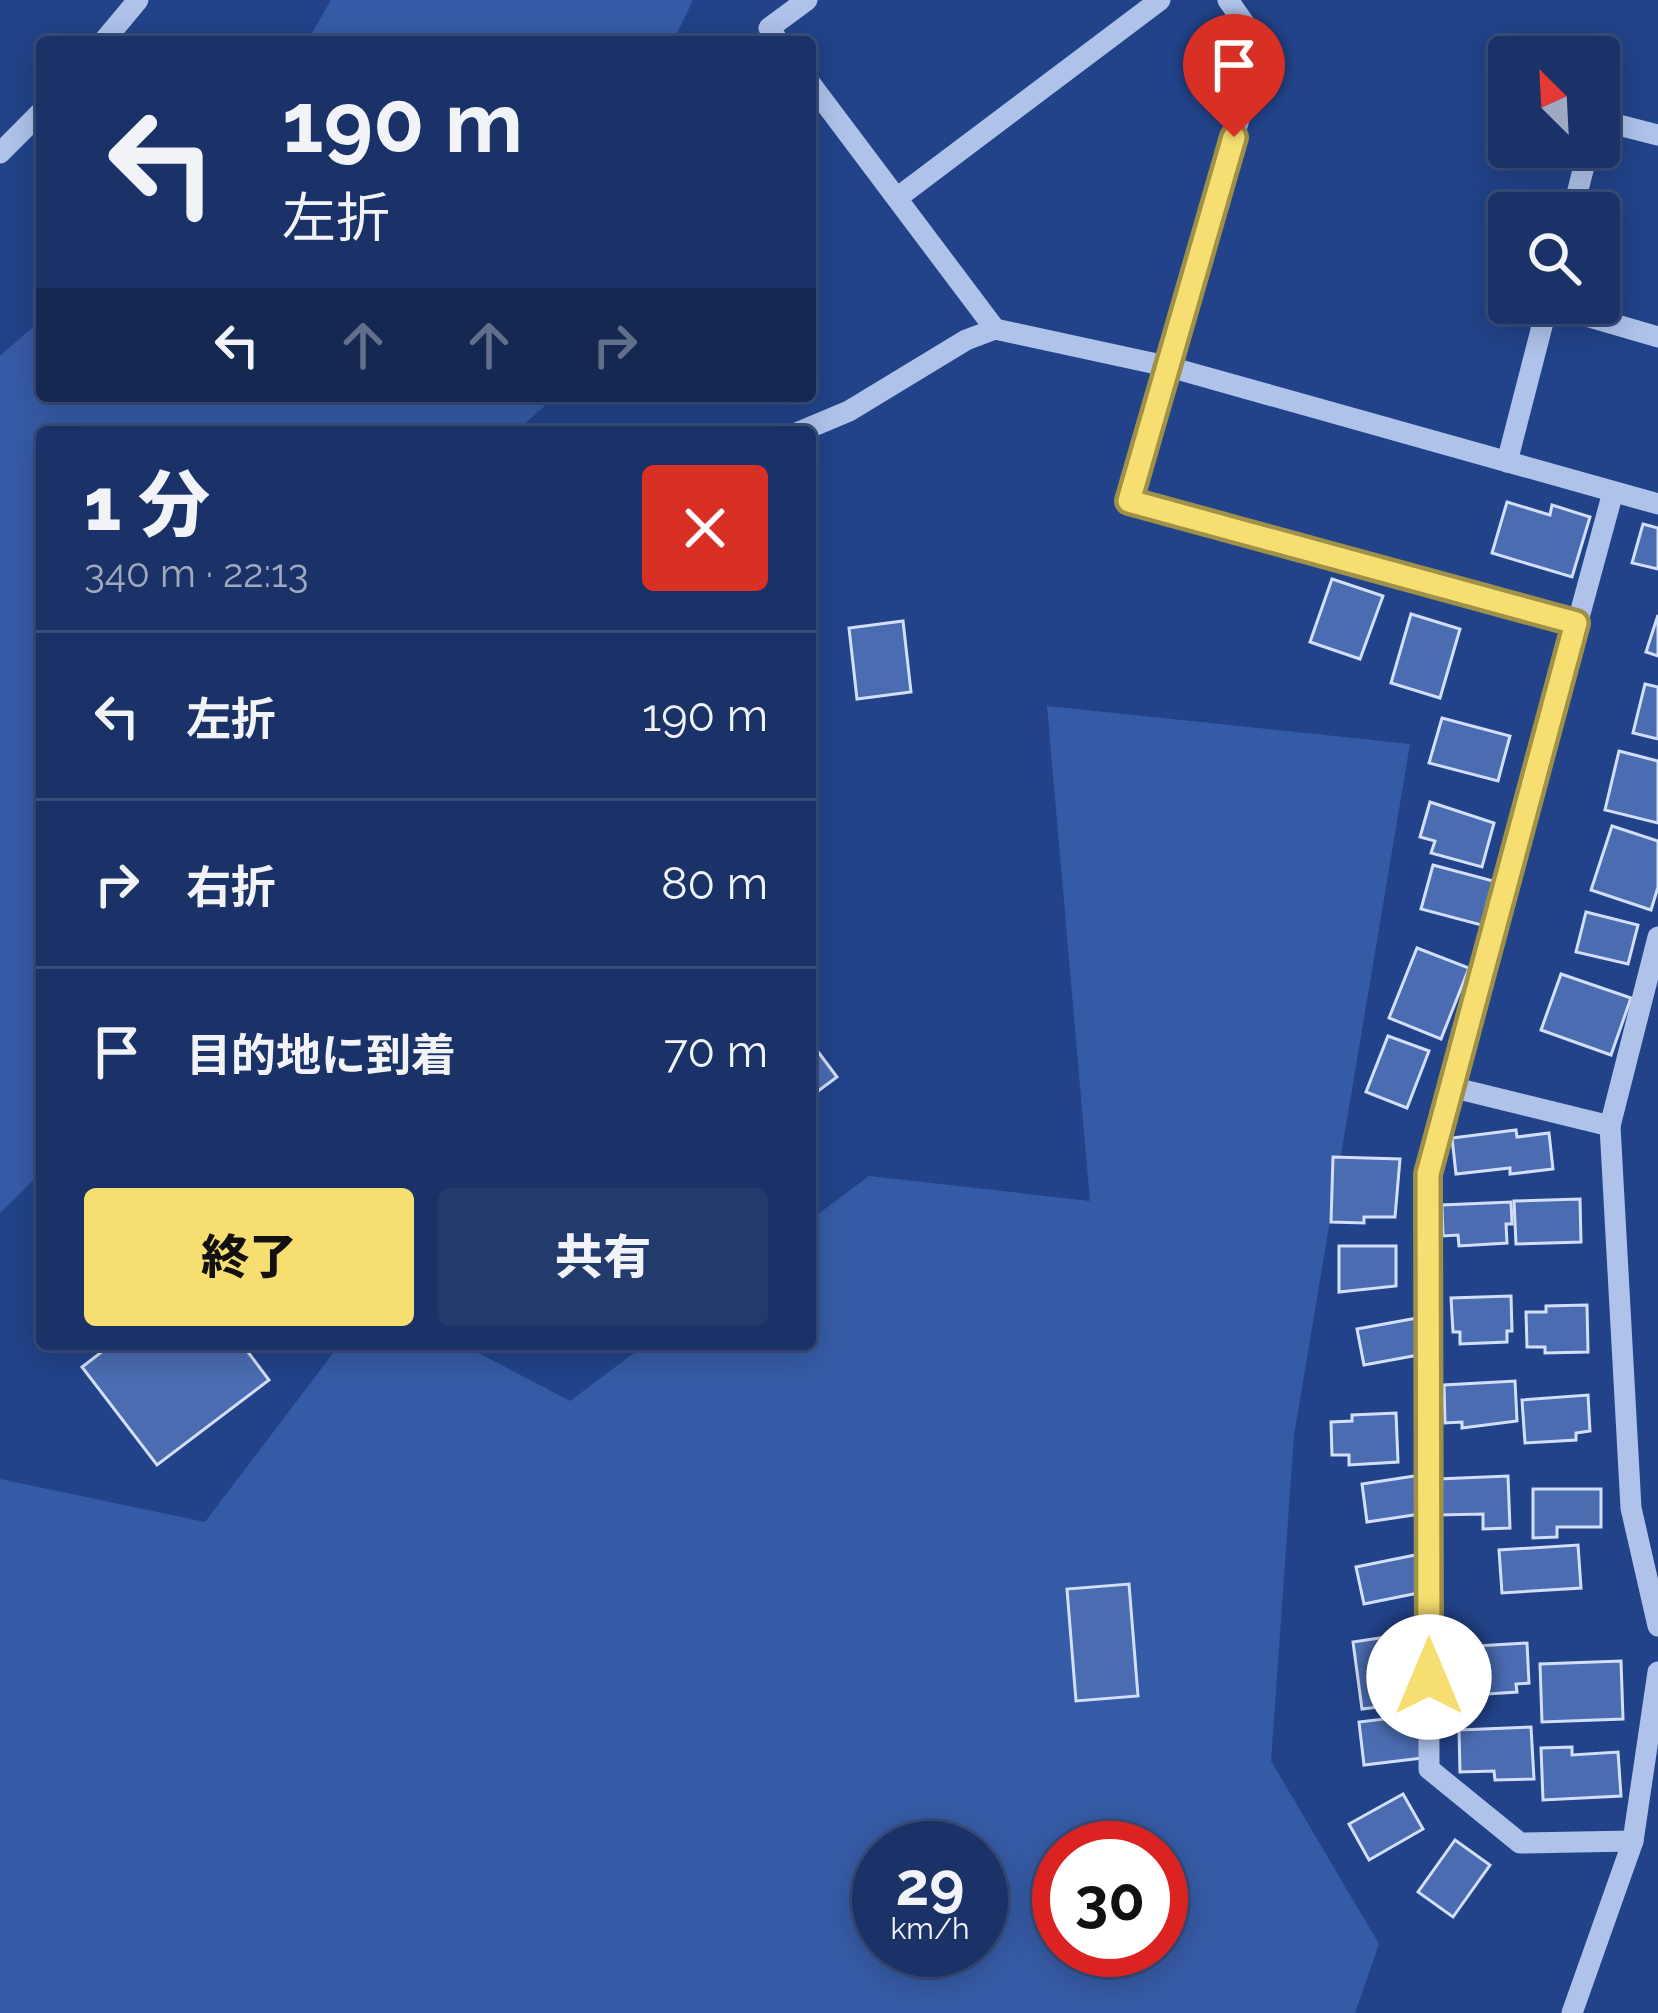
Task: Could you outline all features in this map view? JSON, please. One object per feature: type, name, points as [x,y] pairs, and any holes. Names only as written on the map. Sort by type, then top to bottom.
[{"type":"street","points":[[108,36],[137,0]]},
{"type":"street","points":[[775,36],[769,28],[807,0]]},
{"type":"street","points":[[897,198],[1160,0]]},
{"type":"street","points":[[1228,0],[1260,46],[1129,501],[1576,623]]},
{"type":"street","points":[[816,91],[994,329]]},
{"type":"street","points":[[0,153],[36,117]]},
{"type":"street","points":[[1620,125],[1658,135]]},
{"type":"street","points":[[1507,462],[1543,324]]},
{"type":"street","points":[[1613,324],[1658,338]]},
{"type":"street","points":[[814,426],[994,329],[1166,367],[1658,504]]},
{"type":"street","points":[[1613,492],[1428,1174],[1429,1769],[1520,1843],[1633,1841]]},
{"type":"street","points":[[1658,937],[1610,1126],[1631,1508],[1658,1626]]},
{"type":"street","points":[[1451,1087],[1610,1126]]},
{"type":"street","points":[[1572,2013],[1633,1841],[1658,1672]]},
{"type":"shaded area","points":[[331,0],[693,0],[676,36],[310,36]]},
{"type":"shaded area","points":[[36,324],[36,402],[549,402],[522,426],[36,426],[36,1178],[0,1213],[0,356]]},
{"type":"shaded area","points":[[1047,706],[1410,744],[1294,1435],[1271,1761],[1379,1944],[1355,2013],[0,2013],[0,1479],[205,1522],[335,1350],[472,1350],[570,1401],[638,1350],[816,1350],[816,1216],[869,1176],[1090,1201]]},
{"type":"building","points":[[1507,502],[1550,515],[1552,505],[1590,517],[1572,577],[1492,553]]},
{"type":"building","points":[[1643,524],[1658,528],[1658,569],[1632,563]]},
{"type":"building","points":[[1332,579],[1383,596],[1360,659],[1310,642]]},
{"type":"building","points":[[1411,614],[1460,629],[1440,698],[1391,683]]},
{"type":"building","points":[[1658,615],[1658,656],[1646,652]]},
{"type":"building","points":[[903,621],[911,692],[857,699],[849,628]]},
{"type":"building","points":[[1645,684],[1658,687],[1658,739],[1633,733]]},
{"type":"building","points":[[1442,718],[1510,736],[1498,781],[1429,763]]},
{"type":"building","points":[[1619,751],[1658,761],[1658,823],[1605,810]]},
{"type":"building","points":[[1430,802],[1494,823],[1482,867],[1431,853],[1435,841],[1420,837]]},
{"type":"building","points":[[1612,826],[1658,841],[1658,887],[1651,910],[1591,890]]},
{"type":"building","points":[[1433,865],[1497,882],[1485,926],[1421,909]]},
{"type":"building","points":[[1586,912],[1638,925],[1628,964],[1576,952]]},
{"type":"building","points":[[1417,948],[1469,968],[1441,1039],[1389,1018]]},
{"type":"building","points":[[1561,974],[1631,998],[1611,1055],[1541,1030]]},
{"type":"building","points":[[1388,1036],[1429,1051],[1407,1108],[1366,1092]]},
{"type":"building","points":[[816,1049],[837,1077],[816,1093]]},
{"type":"building","points":[[1516,1130],[1517,1137],[1549,1133],[1553,1169],[1456,1174],[1452,1138]]},
{"type":"building","points":[[1333,1157],[1400,1159],[1395,1217],[1331,1222]]},
{"type":"building","points":[[1580,1199],[1581,1242],[1516,1244],[1514,1201]]},
{"type":"building","points":[[1511,1202],[1507,1243],[1459,1246],[1458,1235],[1443,1236],[1442,1205]]},
{"type":"building","points":[[1339,1246],[1396,1246],[1396,1286],[1339,1292]]},
{"type":"building","points":[[1511,1296],[1512,1331],[1507,1331],[1507,1342],[1460,1344],[1460,1332],[1453,1332],[1451,1298]]},
{"type":"building","points":[[1587,1305],[1588,1352],[1545,1353],[1545,1347],[1527,1347],[1526,1312],[1546,1312],[1546,1306]]},
{"type":"building","points":[[1417,1318],[1424,1354],[1364,1365],[1357,1329]]},
{"type":"building","points":[[104,1350],[246,1350],[269,1380],[157,1465],[82,1367]]},
{"type":"building","points":[[1515,1381],[1517,1421],[1462,1428],[1462,1422],[1445,1423],[1444,1385]]},
{"type":"building","points":[[1588,1395],[1590,1431],[1576,1433],[1576,1440],[1525,1443],[1522,1400]]},
{"type":"building","points":[[1396,1413],[1398,1462],[1349,1465],[1349,1455],[1332,1455],[1331,1422],[1352,1421],[1352,1415]]},
{"type":"building","points":[[1421,1475],[1427,1513],[1367,1522],[1362,1484]]},
{"type":"building","points":[[1508,1476],[1510,1528],[1483,1529],[1483,1514],[1439,1515],[1438,1479]]},
{"type":"building","points":[[1533,1489],[1601,1489],[1601,1527],[1557,1527],[1557,1537],[1533,1538]]},
{"type":"building","points":[[1578,1545],[1581,1588],[1502,1593],[1499,1550]]},
{"type":"building","points":[[1415,1555],[1423,1592],[1364,1604],[1356,1567]]},
{"type":"building","points":[[1129,1584],[1138,1696],[1076,1701],[1067,1589]]},
{"type":"building","points":[[1393,1636],[1403,1704],[1362,1709],[1353,1642]]},
{"type":"building","points":[[1527,1643],[1529,1683],[1516,1684],[1517,1692],[1473,1695],[1472,1676],[1446,1677],[1444,1648]]},
{"type":"building","points":[[1621,1661],[1623,1719],[1542,1722],[1540,1664]]},
{"type":"building","points":[[1418,1715],[1423,1758],[1364,1765],[1359,1722]]},
{"type":"building","points":[[1531,1727],[1534,1779],[1495,1780],[1494,1771],[1460,1772],[1459,1730]]},
{"type":"building","points":[[1572,1747],[1572,1755],[1618,1752],[1621,1796],[1543,1800],[1541,1748]]},
{"type":"building","points":[[1403,1794],[1423,1829],[1369,1860],[1349,1824]]},
{"type":"building","points":[[1455,1840],[1490,1865],[1453,1917],[1418,1892]]},
{"type":"route","points":[[1234,137],[1129,501],[1576,623],[1428,1174],[1429,1677]]}]
